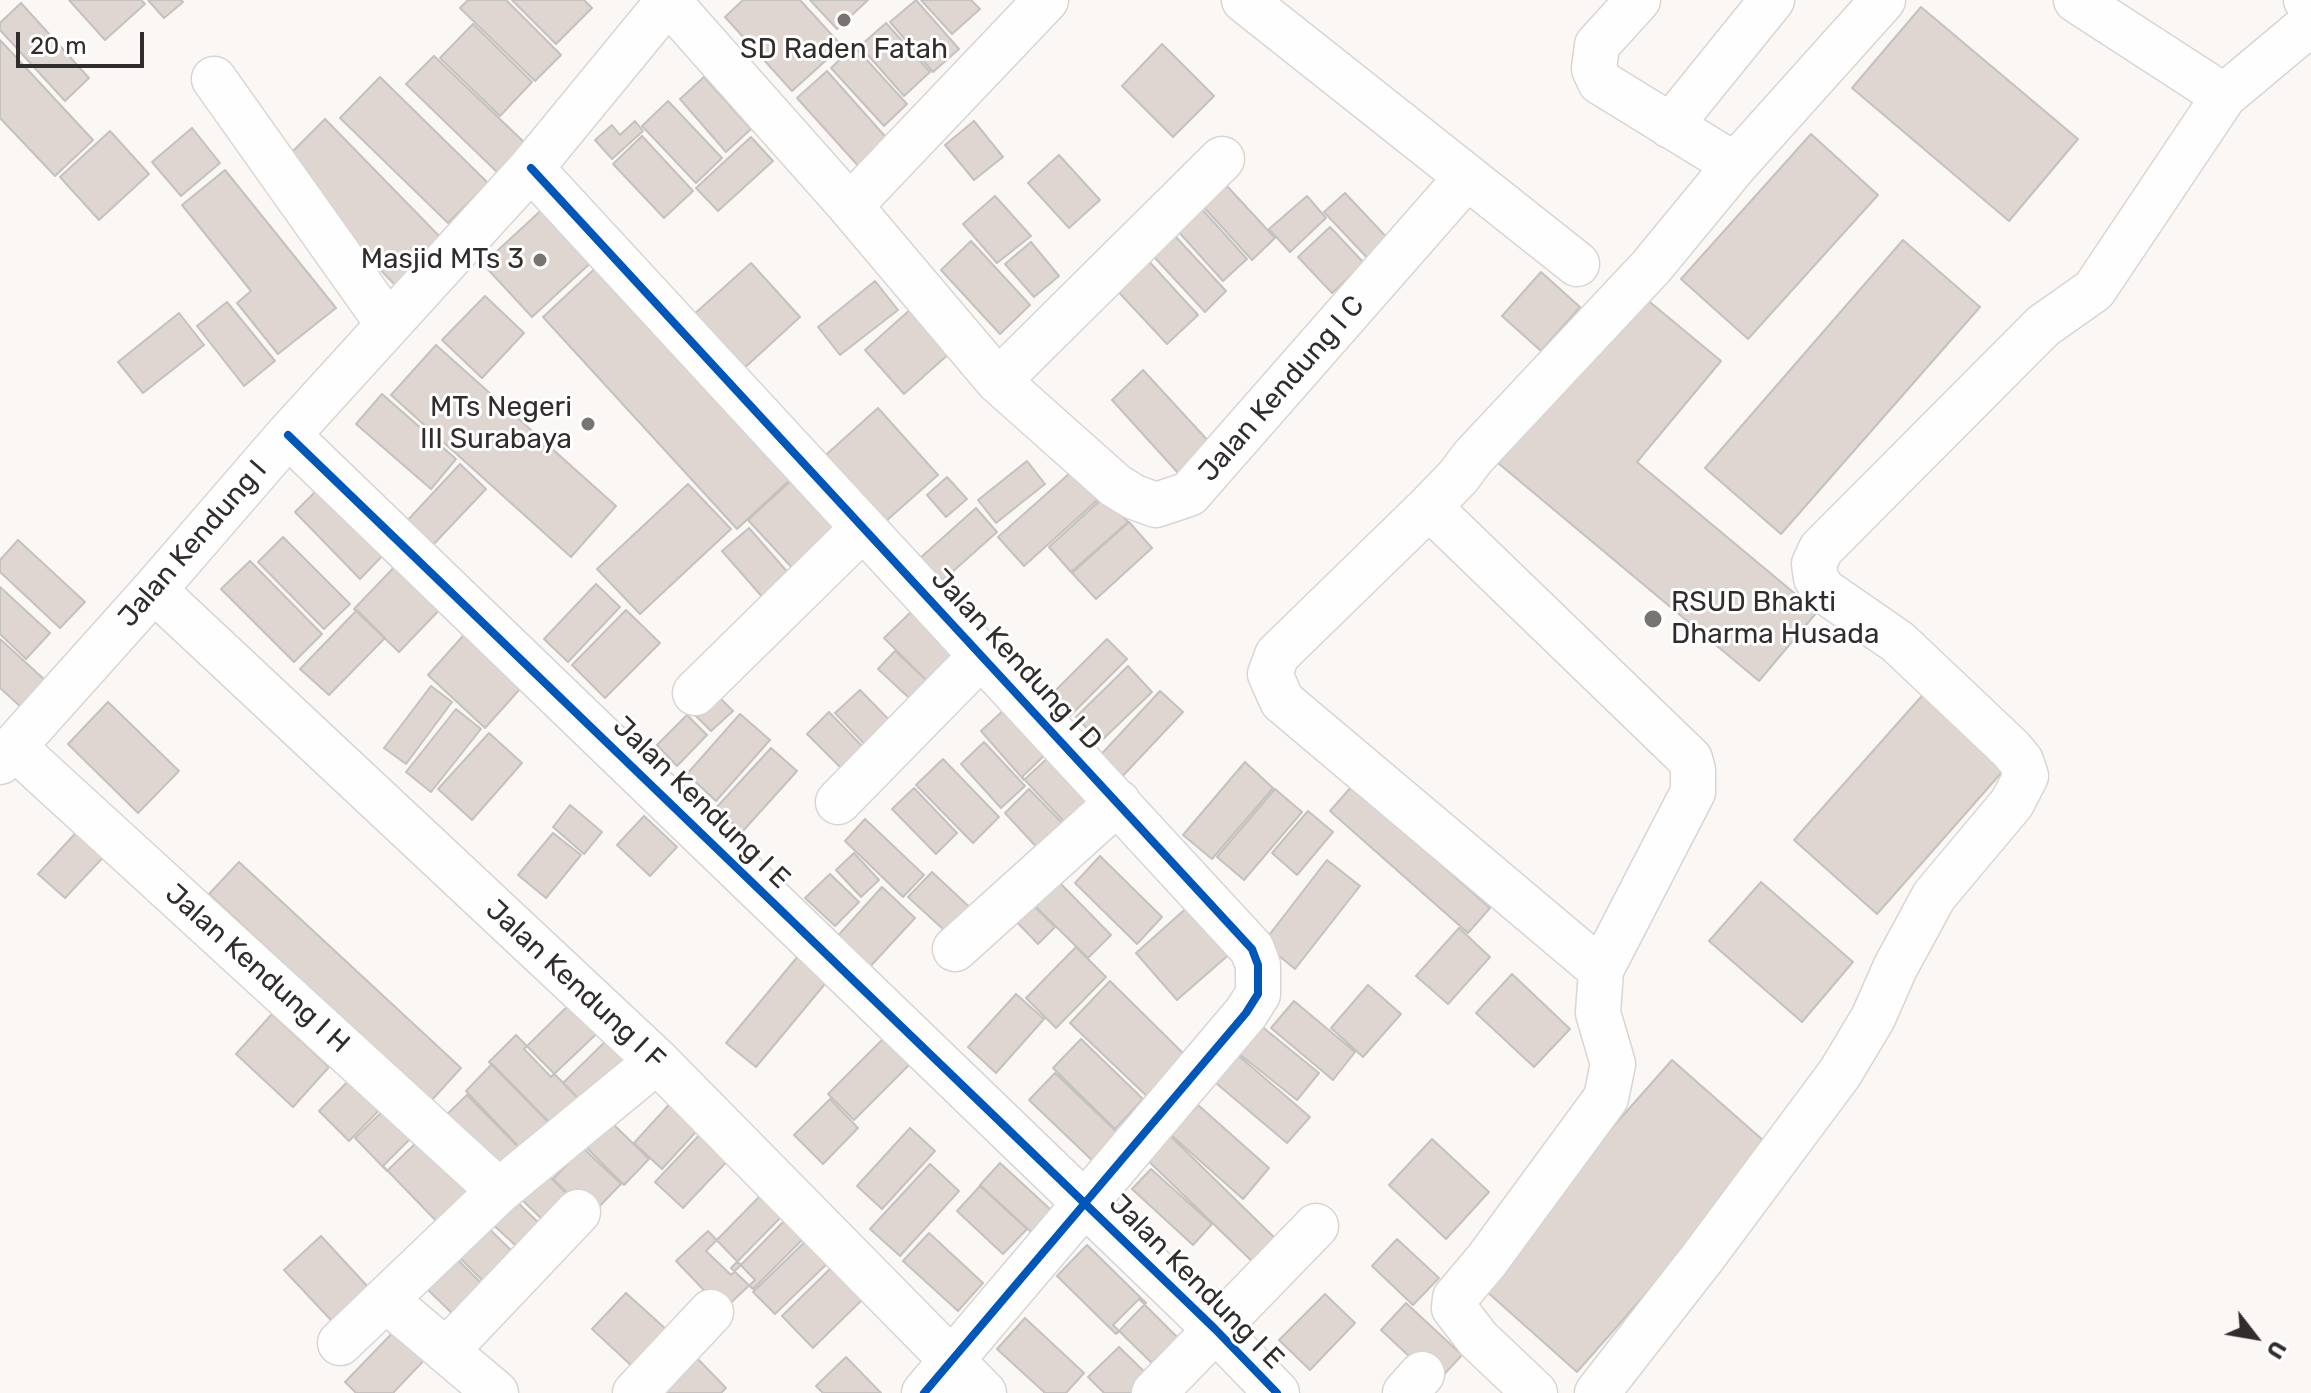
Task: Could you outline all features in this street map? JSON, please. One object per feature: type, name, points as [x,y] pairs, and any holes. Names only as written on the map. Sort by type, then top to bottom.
[{"type":"street","name":"Jalan Kendung I C","points":[[668,0],[850,206],[998,381],[1116,486],[1156,505],[1189,494],[1467,177]]},
{"type":"street","name":"Jalan Kendung I","points":[[7,755],[288,435],[531,168],[668,0]]},
{"type":"street","points":[[850,206],[1046,0]]},
{"type":"street","points":[[1244,0],[1577,264]]},
{"type":"street","points":[[1638,0],[1597,45],[1594,69],[1600,82],[1735,165]]},
{"type":"street","points":[[1670,126],[1772,0]]},
{"type":"street","points":[[1601,970],[1282,701],[1270,674],[1277,655],[1458,477],[1473,457],[1651,267],[1735,165],[1883,0]]},
{"type":"street","points":[[2076,0],[2224,96]]},
{"type":"street","points":[[2306,0],[2311,3]]},
{"type":"street","points":[[1597,1393],[1840,1073],[1873,1018],[1895,968],[1934,896],[2012,803],[2026,776],[2021,761],[2011,749],[1898,642],[1823,590],[1816,578],[1814,564],[1821,549],[2043,326],[2094,290],[2224,96],[2311,23]]},
{"type":"street","points":[[214,79],[388,324]]},
{"type":"street","points":[[998,381],[1222,159]]},
{"type":"street","name":"Jalan Kendung I D","points":[[531,168],[1252,949],[1258,965],[1258,994],[1246,1013],[1084,1203]]},
{"type":"street","name":"Jalan Kendung I E","points":[[288,435],[1215,1329],[1277,1393]]},
{"type":"street","points":[[1429,507],[1690,759],[1693,770],[1693,792],[1601,970],[1598,1013],[1613,1064],[1606,1098],[1487,1260],[1455,1298],[1454,1308],[1478,1339],[1535,1393]]},
{"type":"street","points":[[695,693],[863,528]]},
{"type":"street","name":"Jalan Kendung I F","points":[[154,590],[657,1061],[938,1378],[984,1393]]},
{"type":"street","points":[[838,802],[982,655]]},
{"type":"street","name":"Jalan Kendung I H","points":[[7,755],[499,1191]]},
{"type":"street","points":[[955,949],[1118,802]]},
{"type":"street","points":[[340,1343],[499,1191],[657,1061]]},
{"type":"street","name":"Jalan Kendung I E","points":[[938,1378],[1084,1203]]},
{"type":"street","points":[[446,1351],[578,1212]]},
{"type":"street","points":[[1154,1393],[1316,1226]]},
{"type":"street","points":[[386,1300],[496,1393]]},
{"type":"street","points":[[635,1393],[711,1312]]},
{"type":"building","points":[[69,0],[141,0],[145,4],[105,40]]},
{"type":"building","points":[[148,0],[181,0],[183,2],[164,18]]},
{"type":"building","points":[[468,0],[506,0],[561,55],[535,81],[460,8]]},
{"type":"building","points":[[512,0],[584,0],[592,8],[556,44]]},
{"type":"building","points":[[743,0],[800,0],[842,46],[792,91],[725,17]]},
{"type":"building","points":[[810,0],[868,0],[837,29]]},
{"type":"building","points":[[916,0],[959,49],[933,72],[890,22]]},
{"type":"building","points":[[921,0],[971,0],[980,9],[952,34]]},
{"type":"building","points":[[21,3],[89,78],[65,101],[0,30],[0,23]]},
{"type":"building","points":[[1921,7],[2078,139],[2009,221],[1852,88]]},
{"type":"building","points":[[886,23],[930,72],[904,96],[860,46]]},
{"type":"building","points":[[473,24],[532,82],[500,116],[440,58]]},
{"type":"building","points":[[0,40],[93,140],[55,176],[0,118]]},
{"type":"building","points":[[1162,44],[1214,96],[1173,137],[1122,86]]},
{"type":"building","points":[[854,46],[907,104],[884,126],[831,68]]},
{"type":"building","points":[[434,56],[527,145],[499,174],[406,84]]},
{"type":"building","points":[[827,71],[891,143],[861,169],[797,98]]},
{"type":"building","points":[[380,77],[488,183],[448,223],[340,118]]},
{"type":"building","points":[[704,77],[751,129],[726,152],[680,99]]},
{"type":"building","points":[[668,101],[722,158],[696,183],[642,126]]},
{"type":"building","points":[[325,119],[445,242],[398,288],[279,165]]},
{"type":"building","points":[[635,121],[643,131],[612,159],[595,140],[612,125],[620,135]]},
{"type":"building","points":[[974,121],[1003,157],[974,180],[945,145]]},
{"type":"building","points":[[192,128],[220,163],[181,196],[152,162]]},
{"type":"building","points":[[110,131],[149,174],[99,220],[60,177]]},
{"type":"building","points":[[1811,134],[1878,195],[1748,339],[1681,279]]},
{"type":"building","points":[[642,136],[693,191],[664,218],[613,164]]},
{"type":"building","points":[[751,137],[773,161],[718,211],[696,188]]},
{"type":"building","points":[[1059,155],[1100,200],[1069,228],[1028,183]]},
{"type":"building","points":[[225,170],[336,308],[278,354],[237,303],[251,291],[182,205]]},
{"type":"building","points":[[1214,172],[1275,238],[1252,260],[1191,193]]},
{"type":"building","points":[[1345,193],[1393,244],[1372,263],[1324,212]]},
{"type":"building","points":[[995,196],[1031,236],[997,263],[963,224]]},
{"type":"building","points":[[1307,196],[1326,218],[1290,252],[1269,229]]},
{"type":"building","points":[[1191,197],[1247,259],[1223,281],[1167,219]]},
{"type":"building","name":"Masjid MTs 3","points":[[548,204],[597,257],[532,317],[483,264]]},
{"type":"building","points":[[1163,223],[1226,291],[1205,312],[1142,244]]},
{"type":"building","points":[[1330,227],[1364,263],[1332,293],[1298,257]]},
{"type":"building","points":[[1903,240],[1980,307],[1781,534],[1705,468]]},
{"type":"building","points":[[971,241],[1030,305],[1000,334],[941,270]]},
{"type":"building","points":[[1031,242],[1059,276],[1034,297],[1005,264]]},
{"type":"building","points":[[1144,256],[1198,315],[1167,344],[1112,285]]},
{"type":"building","points":[[601,263],[796,474],[737,529],[543,317]]},
{"type":"building","points":[[751,263],[800,317],[740,372],[691,317]]},
{"type":"building","points":[[1541,272],[1580,307],[1541,351],[1502,316]]},
{"type":"building","points":[[875,281],[898,310],[840,355],[818,327]]},
{"type":"building","points":[[1639,293],[1721,361],[1637,462],[1817,612],[1759,681],[1498,463]]},
{"type":"building","points":[[485,296],[524,333],[482,378],[442,340]]},
{"type":"building","points":[[227,302],[275,361],[244,386],[197,326]]},
{"type":"building","points":[[912,308],[951,352],[904,394],[865,350]]},
{"type":"building","points":[[179,313],[204,345],[143,393],[118,362]]},
{"type":"building","points":[[436,345],[616,506],[571,557],[391,395]]},
{"type":"building","points":[[1143,370],[1211,444],[1179,474],[1112,400]]},
{"type":"building","points":[[382,394],[456,459],[431,489],[356,424]]},
{"type":"building","points":[[878,408],[938,475],[877,529],[818,462]]},
{"type":"building","points":[[1027,461],[1045,484],[996,523],[978,500]]},
{"type":"building","points":[[460,464],[486,489],[431,547],[406,522]]},
{"type":"building","points":[[1079,465],[1104,494],[1024,566],[998,537]]},
{"type":"building","points":[[795,477],[842,529],[796,572],[748,520]]},
{"type":"building","points":[[947,477],[967,499],[946,517],[927,495]]},
{"type":"building","points":[[324,483],[389,549],[360,579],[295,512]]},
{"type":"building","points":[[688,484],[731,529],[640,614],[597,569]]},
{"type":"building","points":[[1105,496],[1128,522],[1071,572],[1049,547]]},
{"type":"building","points":[[976,508],[997,532],[940,583],[919,559]]},
{"type":"building","points":[[1129,522],[1152,548],[1096,599],[1072,573]]},
{"type":"building","points":[[749,528],[797,583],[771,607],[722,551]]},
{"type":"building","points":[[283,537],[350,604],[324,629],[258,562]]},
{"type":"building","points":[[18,540],[85,602],[60,628],[0,572],[0,560]]},
{"type":"building","points":[[403,558],[448,601],[399,652],[354,609]]},
{"type":"building","points":[[250,561],[322,634],[294,662],[221,589]]},
{"type":"building","points":[[596,584],[620,607],[568,662],[544,639]]},
{"type":"building","points":[[0,587],[50,633],[26,659],[0,634]]},
{"type":"building","points":[[357,610],[385,638],[329,695],[300,669]]},
{"type":"building","points":[[626,610],[660,643],[605,698],[572,665]]},
{"type":"building","points":[[912,611],[962,661],[935,689],[884,638]]},
{"type":"building","points":[[471,627],[529,679],[485,728],[428,675]]},
{"type":"building","points":[[0,639],[46,681],[22,708],[0,688]]},
{"type":"building","points":[[1107,639],[1127,659],[1070,716],[1050,696]]},
{"type":"building","points":[[895,651],[939,692],[922,710],[878,669]]},
{"type":"building","points":[[1128,666],[1152,692],[1100,742],[1076,717]]},
{"type":"building","points":[[431,686],[452,702],[406,764],[384,748]]},
{"type":"building","points":[[709,687],[733,711],[711,731],[688,708]]},
{"type":"building","points":[[1928,689],[2010,763],[1877,914],[1794,840]]},
{"type":"building","points":[[860,690],[899,730],[874,754],[835,713]]},
{"type":"building","points":[[1160,691],[1183,712],[1117,782],[1095,761]]},
{"type":"building","points":[[108,702],[179,771],[138,813],[68,744]]},
{"type":"building","points":[[1007,707],[1051,755],[1024,780],[981,731]]},
{"type":"building","points":[[456,709],[481,729],[431,792],[406,772]]},
{"type":"building","points":[[829,712],[862,746],[841,768],[807,734]]},
{"type":"building","points":[[740,714],[770,740],[716,801],[687,774]]},
{"type":"building","points":[[687,715],[707,735],[677,766],[657,745]]},
{"type":"building","points":[[489,733],[522,763],[472,820],[438,789]]},
{"type":"building","points":[[984,742],[1025,786],[1001,808],[961,764]]},
{"type":"building","points":[[771,748],[797,771],[742,832],[716,808]]},
{"type":"building","points":[[1049,751],[1099,805],[1072,830],[1022,777]]},
{"type":"building","points":[[943,759],[999,817],[973,843],[916,785]]},
{"type":"building","points":[[1245,762],[1273,788],[1212,859],[1183,835]]},
{"type":"building","points":[[1352,786],[1490,908],[1468,933],[1330,811]]},
{"type":"building","points":[[914,788],[957,833],[936,854],[892,809]]},
{"type":"building","points":[[1029,789],[1067,828],[1042,853],[1005,813]]},
{"type":"building","points":[[1275,789],[1302,812],[1244,880],[1217,857]]},
{"type":"building","points":[[570,805],[602,832],[584,854],[553,827]]},
{"type":"building","points":[[1308,811],[1333,832],[1297,875],[1272,853]]},
{"type":"building","points":[[644,816],[677,847],[650,876],[617,845]]},
{"type":"building","points":[[865,819],[924,875],[903,897],[845,841]]},
{"type":"building","points":[[83,825],[110,850],[65,898],[38,874]]},
{"type":"building","points":[[553,833],[581,855],[546,898],[518,875]]},
{"type":"building","points":[[854,853],[879,880],[861,897],[836,870]]},
{"type":"building","points":[[1100,856],[1162,917],[1137,944],[1075,883]]},
{"type":"building","points":[[1327,860],[1360,886],[1295,969],[1263,943]]},
{"type":"building","points":[[239,862],[461,1068],[431,1101],[209,894]]},
{"type":"building","points":[[932,872],[979,916],[956,941],[908,897]]},
{"type":"building","points":[[830,874],[859,902],[835,926],[805,898]]},
{"type":"building","points":[[1055,878],[1111,935],[1088,958],[1031,902]]},
{"type":"building","points":[[1761,882],[1853,962],[1802,1022],[1709,941]]},
{"type":"building","points":[[882,887],[915,918],[867,970],[835,939]]},
{"type":"building","points":[[1027,899],[1055,927],[1038,944],[1010,915]]},
{"type":"building","points":[[1191,904],[1233,951],[1177,1000],[1136,953]]},
{"type":"building","points":[[1459,928],[1490,957],[1448,1004],[1416,976]]},
{"type":"building","points":[[1076,947],[1106,977],[1056,1028],[1026,998]]},
{"type":"building","points":[[804,949],[834,973],[756,1067],[726,1043]]},
{"type":"building","points":[[1512,974],[1570,1029],[1534,1067],[1476,1013]]},
{"type":"building","points":[[1110,981],[1191,1061],[1152,1101],[1070,1023]]},
{"type":"building","points":[[1368,985],[1401,1014],[1363,1057],[1331,1028]]},
{"type":"building","points":[[582,992],[610,1021],[551,1077],[524,1049]]},
{"type":"building","points":[[1016,994],[1044,1019],[996,1073],[968,1047]]},
{"type":"building","points":[[1294,1001],[1355,1052],[1333,1080],[1271,1028]]},
{"type":"building","points":[[272,1014],[329,1067],[293,1107],[236,1054]]},
{"type":"building","points":[[1260,1025],[1319,1073],[1297,1100],[1238,1053]]},
{"type":"building","points":[[618,1029],[640,1052],[585,1106],[563,1083]]},
{"type":"building","points":[[891,1031],[917,1057],[854,1120],[828,1094]]},
{"type":"building","points":[[516,1035],[581,1101],[553,1127],[489,1062]]},
{"type":"building","points":[[1081,1039],[1143,1099],[1115,1129],[1053,1068]]},
{"type":"building","points":[[1233,1051],[1310,1117],[1287,1143],[1210,1078]]},
{"type":"building","points":[[1672,1060],[1773,1149],[1577,1372],[1476,1282]]},
{"type":"building","points":[[492,1064],[553,1126],[525,1153],[466,1091]]},
{"type":"building","points":[[359,1070],[389,1100],[349,1141],[319,1111]]},
{"type":"building","points":[[1055,1073],[1123,1138],[1097,1165],[1029,1100]]},
{"type":"building","points":[[467,1095],[527,1156],[499,1184],[439,1122]]},
{"type":"building","points":[[676,1097],[704,1123],[662,1169],[634,1143]]},
{"type":"building","points":[[830,1099],[858,1128],[823,1164],[794,1135]]},
{"type":"building","points":[[389,1105],[421,1138],[387,1171],[355,1138]]},
{"type":"building","points":[[1198,1105],[1269,1168],[1243,1199],[1171,1135]]},
{"type":"building","points":[[610,1121],[649,1159],[624,1185],[586,1147]]},
{"type":"building","points":[[1157,1123],[1283,1246],[1261,1270],[1134,1147]]},
{"type":"building","points":[[910,1128],[935,1151],[882,1209],[857,1186]]},
{"type":"building","points":[[705,1129],[733,1155],[683,1208],[655,1182]]},
{"type":"building","points":[[419,1130],[481,1193],[444,1229],[383,1166]]},
{"type":"building","points":[[1432,1139],[1489,1192],[1446,1239],[1389,1185]]},
{"type":"building","points":[[583,1148],[621,1184],[591,1215],[553,1179]]},
{"type":"building","points":[[1000,1163],[1051,1210],[1031,1232],[980,1185]]},
{"type":"building","points":[[930,1164],[959,1191],[900,1256],[870,1229]]},
{"type":"building","points":[[539,1166],[575,1202],[550,1227],[514,1192]]},
{"type":"building","points":[[1151,1169],[1212,1224],[1193,1245],[1132,1189]]},
{"type":"building","points":[[980,1186],[1027,1229],[1003,1254],[957,1211]]},
{"type":"building","points":[[763,1193],[788,1217],[731,1275],[706,1251]]},
{"type":"building","points":[[509,1194],[551,1235],[529,1258],[486,1218]]},
{"type":"building","points":[[783,1215],[805,1237],[753,1289],[731,1268]]},
{"type":"building","points":[[480,1220],[521,1260],[492,1290],[451,1249]]},
{"type":"building","points":[[708,1231],[755,1280],[723,1310],[676,1261]]},
{"type":"building","points":[[929,1233],[983,1283],[958,1311],[903,1261]]},
{"type":"building","points":[[321,1236],[381,1301],[345,1335],[284,1270]]},
{"type":"building","points":[[811,1236],[833,1258],[775,1314],[753,1292]]},
{"type":"building","points":[[1397,1239],[1439,1278],[1413,1305],[1372,1266]]},
{"type":"building","points":[[1087,1245],[1146,1303],[1116,1334],[1057,1276]]},
{"type":"building","points":[[453,1255],[492,1294],[463,1324],[423,1285]]},
{"type":"building","points":[[838,1261],[869,1293],[813,1348],[782,1316]]},
{"type":"building","points":[[626,1293],[668,1331],[634,1368],[592,1329]]},
{"type":"building","points":[[1325,1294],[1355,1323],[1310,1370],[1279,1340]]},
{"type":"building","points":[[1139,1299],[1188,1348],[1163,1374],[1113,1325]]},
{"type":"building","points":[[1406,1303],[1462,1355],[1437,1382],[1381,1330]]},
{"type":"building","points":[[1025,1318],[1084,1373],[1066,1393],[1045,1393],[997,1349]]},
{"type":"building","points":[[402,1323],[431,1353],[393,1393],[356,1393],[345,1382]]},
{"type":"building","points":[[1119,1347],[1157,1384],[1149,1393],[1104,1393],[1088,1377]]},
{"type":"building","points":[[690,1351],[726,1388],[721,1393],[654,1393]]},
{"type":"building","points":[[846,1357],[881,1393],[823,1393],[816,1386]]},
{"type":"cycle path","points":[[531,168],[1252,949],[1258,965],[1258,994],[1246,1013],[924,1393]]},
{"type":"cycle path","points":[[288,435],[1215,1329],[1277,1393]]},
{"type":"place","name":"SD Raden Fatah","points":[[844,20]]},
{"type":"place","name":"Masjid MTs 3","points":[[540,260]]},
{"type":"place","name":"MTs Negeri III Surabaya","points":[[588,424]]},
{"type":"place","name":"RSUD Bhakti Dharma Husada","points":[[1653,619]]}]
